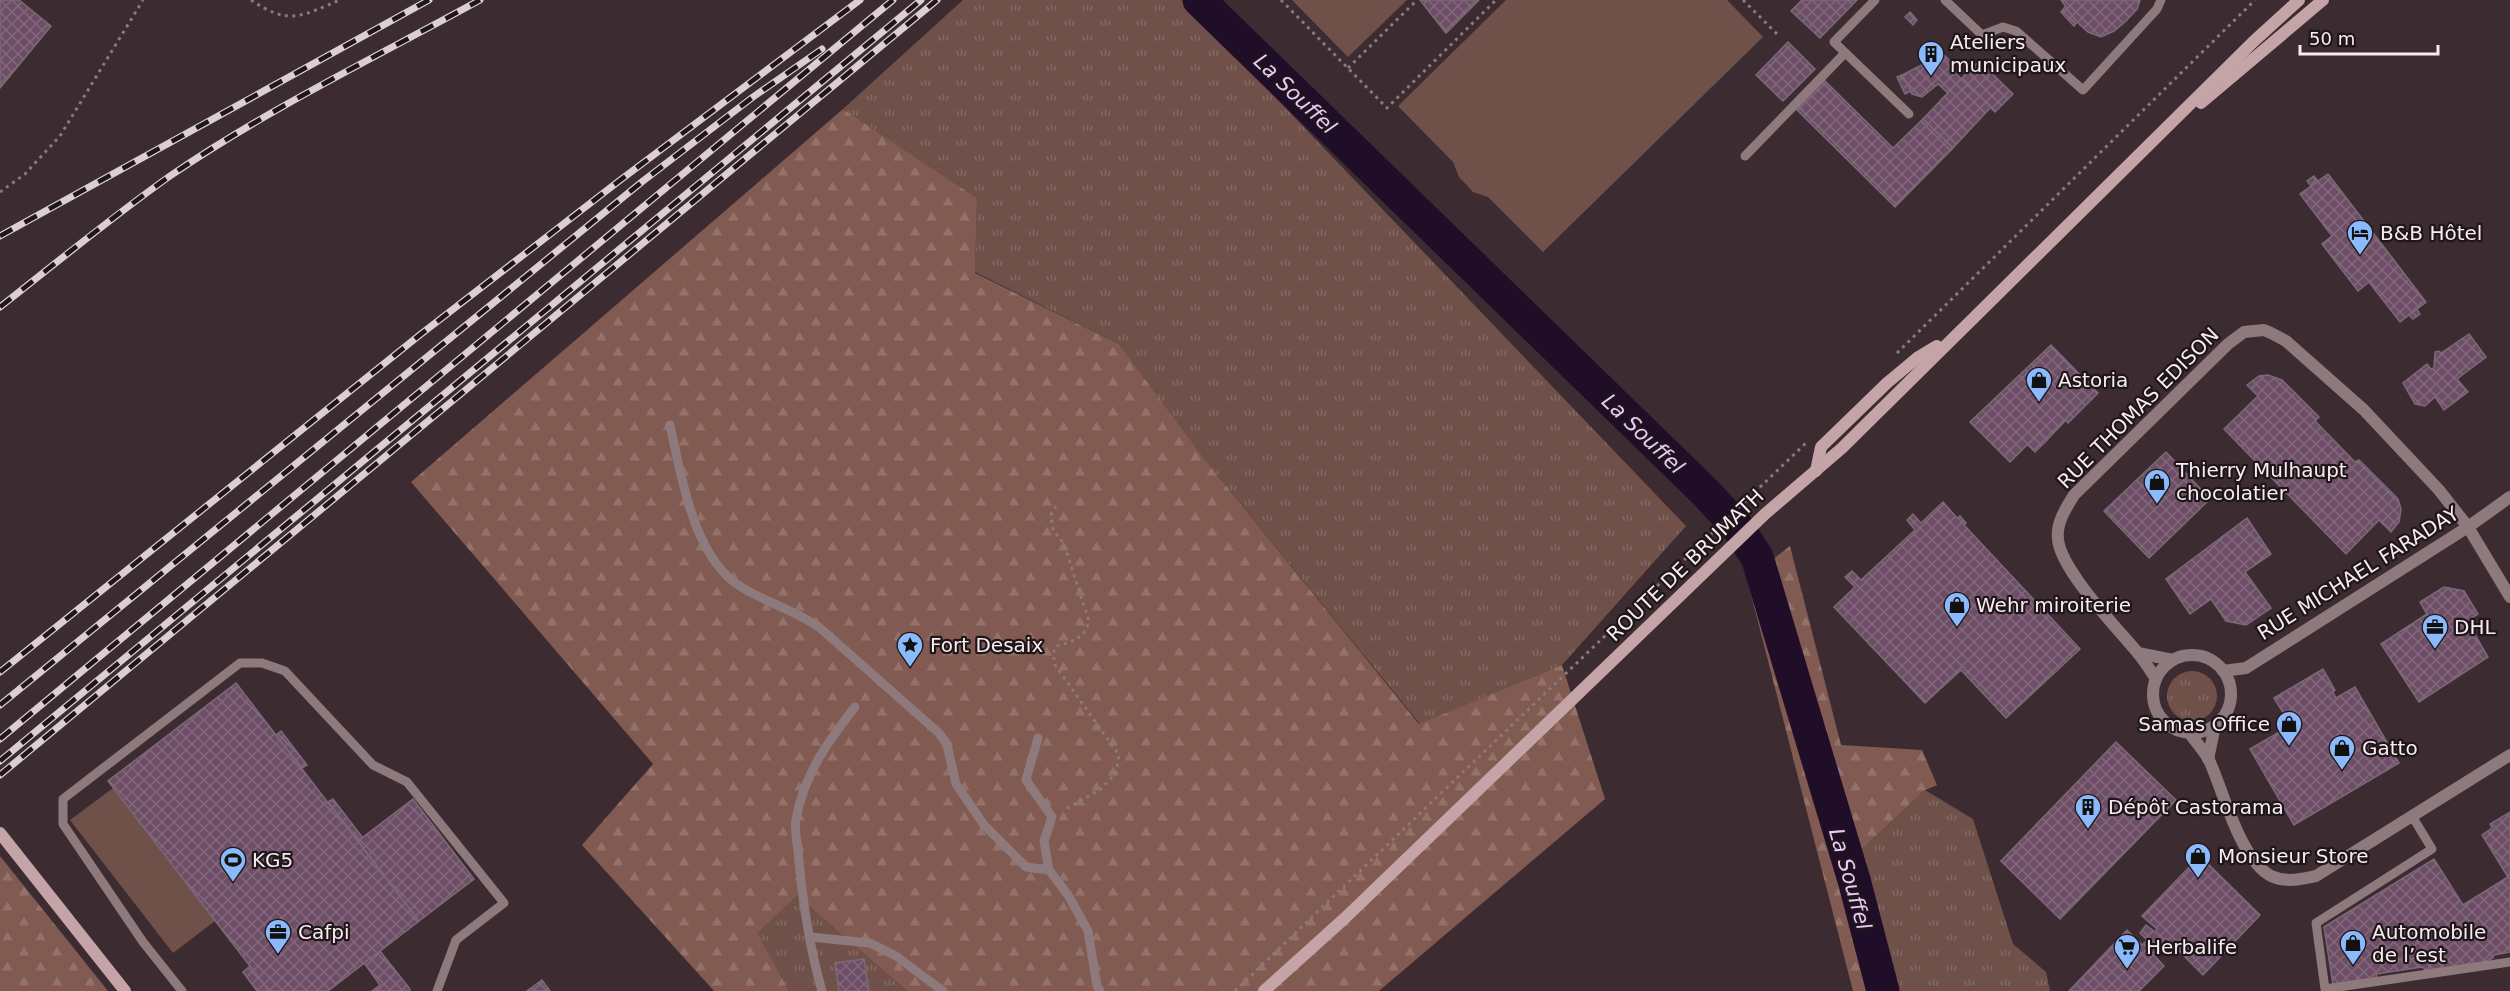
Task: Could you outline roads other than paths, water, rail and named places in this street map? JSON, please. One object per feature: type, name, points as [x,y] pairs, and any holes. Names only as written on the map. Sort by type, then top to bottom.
[{"type":"main road","name":"ROUTE DE BRUMATH","points":[[1264,991],[1362,901],[1765,514],[1842,448],[2129,164],[2299,0]]},
{"type":"main road","name":"ROUTE DE BRUMATH","points":[[2129,164],[2323,0]]},
{"type":"main road","points":[[0,833],[125,991]]},
{"type":"street","name":"RUE THOMAS EDISON","points":[[2156,679],[2064,561],[2057,538],[2061,516],[2074,495],[2228,344],[2244,332],[2264,330],[2286,341],[2364,410],[2439,490],[2468,527],[2510,597]]},
{"type":"street","name":"RUE MICHAEL FARADAY","points":[[2223,671],[2246,668],[2468,527],[2510,497]]},
{"type":"street","points":[[2138,653],[2174,660],[2194,655],[2206,658],[2223,671],[2231,689]]},
{"type":"street","points":[[2174,660],[2156,679],[2153,695],[2160,717],[2178,731],[2190,734],[2204,732],[2215,726],[2228,710],[2231,689],[2246,668]]},
{"type":"street","points":[[2208,759],[2215,726]]},
{"type":"street","points":[[2190,734],[2208,759],[2229,814],[2256,863],[2271,876],[2290,881],[2316,876],[2510,756]]},
{"type":"lane","points":[[1875,0],[1834,42],[1909,114]]},
{"type":"lane","points":[[1946,0],[1982,34],[2003,27],[2016,31],[2083,90],[2157,9],[2161,0]]},
{"type":"lane","points":[[1745,156],[1845,53]]},
{"type":"lane","points":[[670,425],[689,507],[707,548],[727,576],[742,588],[800,614],[820,628],[939,733],[947,745],[956,784],[984,825],[1026,867],[1049,870]]},
{"type":"lane","points":[[182,991],[143,942],[63,824],[63,799],[240,663],[262,663],[285,671],[373,765],[408,782],[504,903],[456,939],[437,991]]},
{"type":"lane","points":[[822,991],[810,937],[799,867],[795,820],[810,772],[826,744],[855,707]]},
{"type":"lane","points":[[1038,738],[1026,780],[1052,817],[1044,840],[1049,870],[1068,895],[1088,931],[1097,986],[1100,991]]},
{"type":"lane","points":[[2412,816],[2432,849],[2316,923],[2325,989],[2510,962]]},
{"type":"lane","points":[[810,937],[870,943],[896,956],[943,991]]},
{"type":"waterway","name":"La Souffel","points":[[1199,0],[1706,493],[1738,528],[1757,557],[1854,880],[1883,991]]},
{"type":"railway","points":[[0,236],[429,0]]},
{"type":"railway","points":[[0,307],[84,240],[170,176],[207,152],[323,84],[480,0]]},
{"type":"railway","points":[[0,672],[421,334],[619,181],[860,0]]},
{"type":"railway","points":[[0,739],[893,0]]},
{"type":"railway","points":[[0,761],[921,0]]},
{"type":"railway","points":[[0,775],[937,0]]},
{"type":"railway","points":[[0,705],[643,181],[753,97],[822,49]]},
{"type":"place","name":"Ateliers municipaux","points":[[1931,77]]},
{"type":"place","name":"B&B Hôtel","points":[[2360,256]]},
{"type":"place","name":"Astoria","points":[[2039,403]]},
{"type":"place","name":"Thierry Mulhaupt chocolatier","points":[[2157,505]]},
{"type":"place","name":"Wehr miroiterie","points":[[1957,628]]},
{"type":"place","name":"DHL","points":[[2435,650]]},
{"type":"place","name":"Fort Desaix","points":[[910,668]]},
{"type":"place","name":"Samas Office","points":[[2289,747]]},
{"type":"place","name":"Gatto","points":[[2342,771]]},
{"type":"place","name":"Dépôt Castorama","points":[[2088,830]]},
{"type":"place","name":"Monsieur Store","points":[[2198,879]]},
{"type":"place","name":"KG5","points":[[233,883]]},
{"type":"place","name":"Cafpi","points":[[278,955]]},
{"type":"place","name":"Automobile de l’est","points":[[2353,966]]},
{"type":"place","name":"Herbalife","points":[[2127,970]]}]
